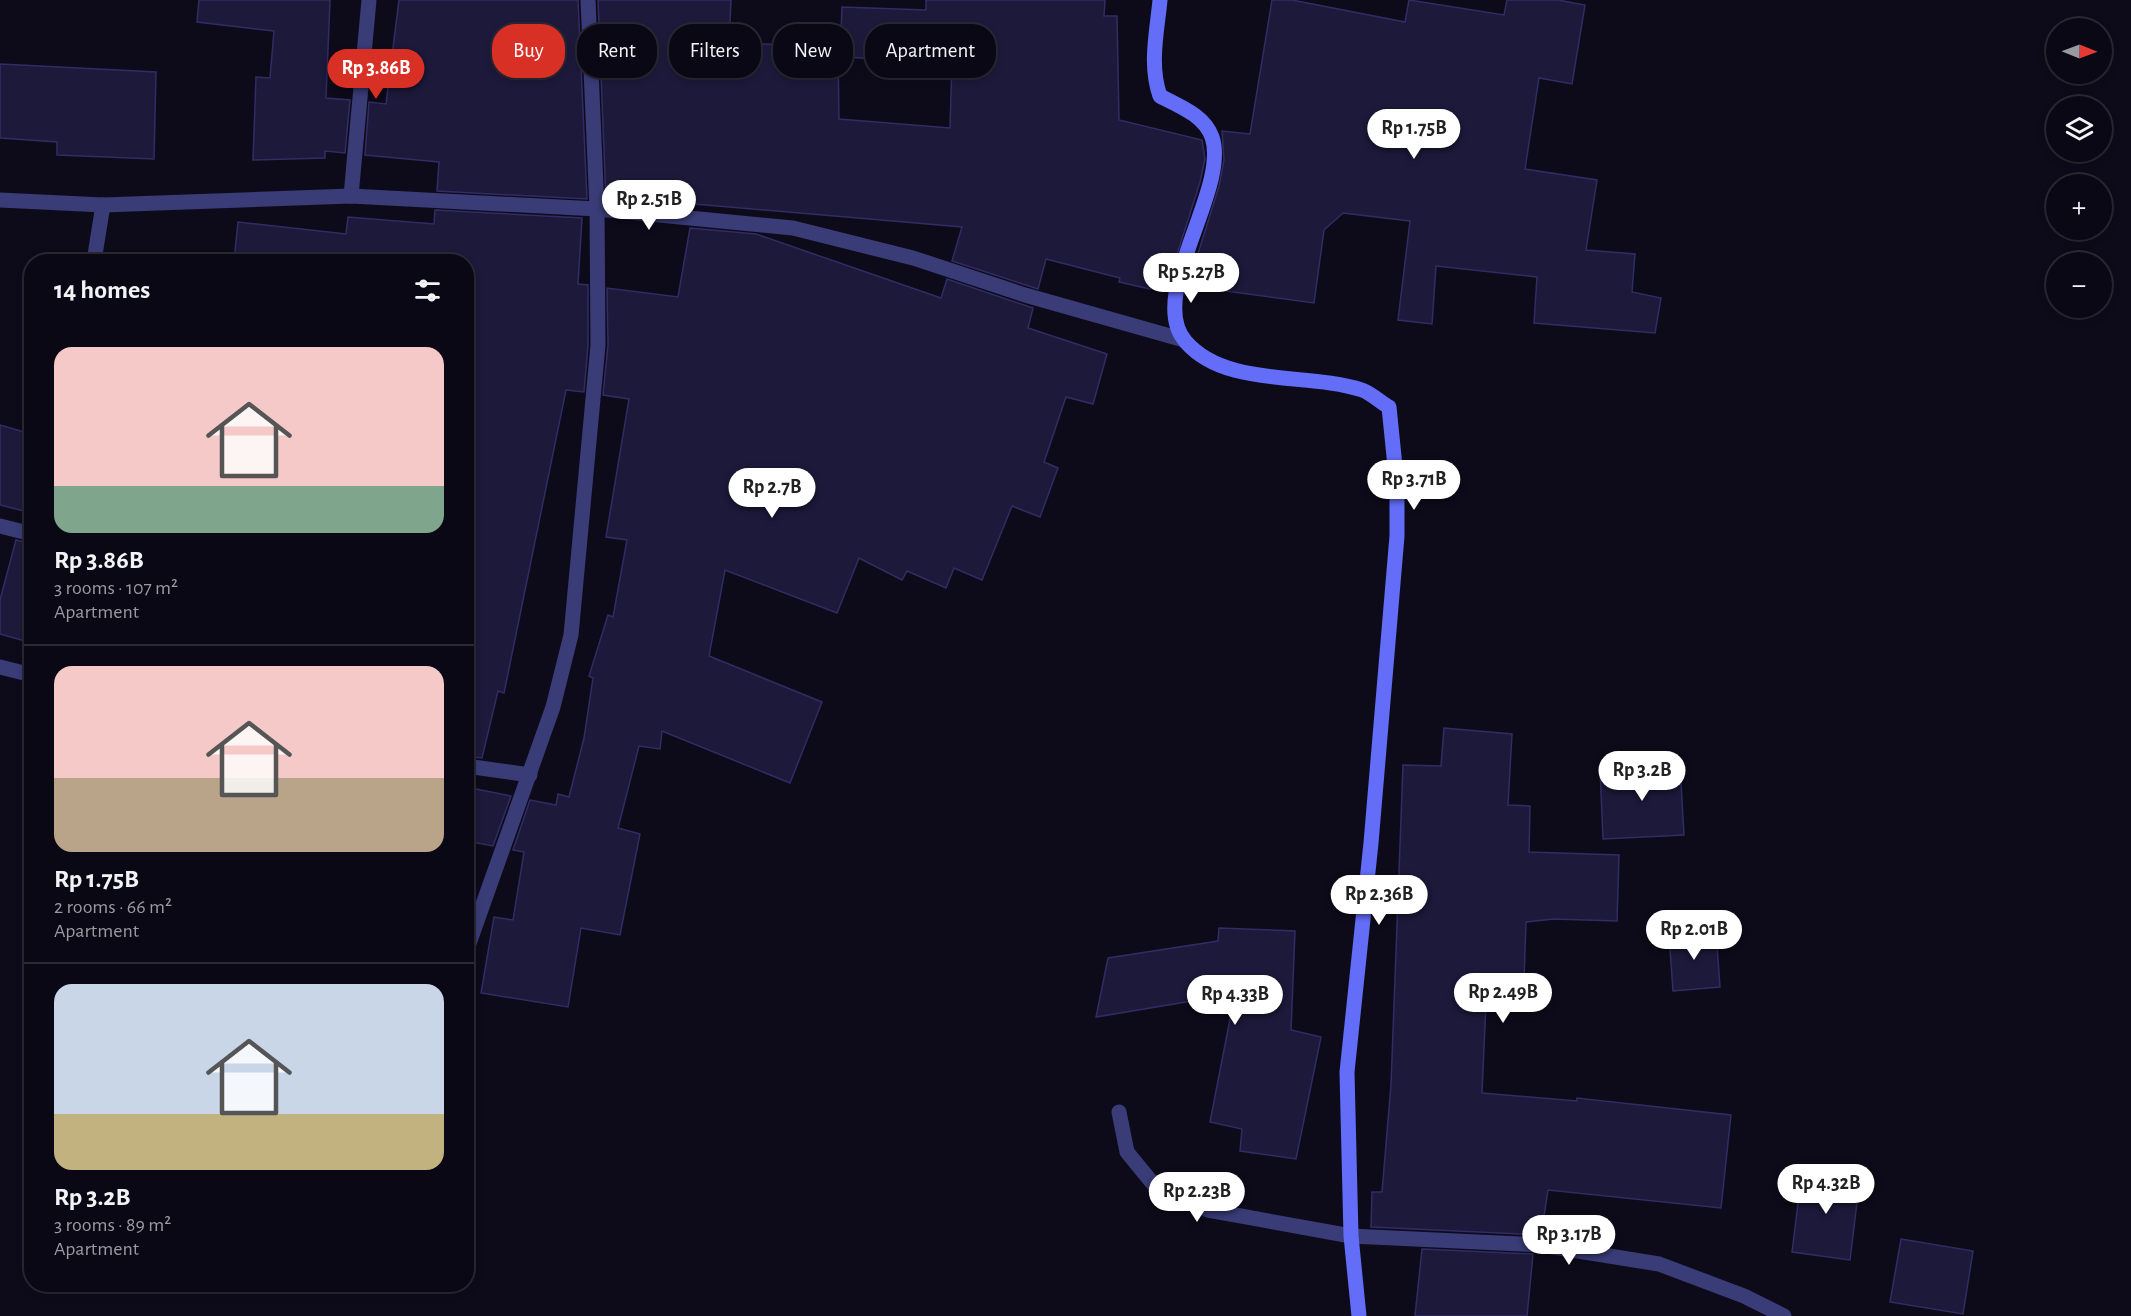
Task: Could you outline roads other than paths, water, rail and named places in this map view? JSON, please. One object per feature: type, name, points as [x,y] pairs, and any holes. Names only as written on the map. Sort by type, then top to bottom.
[{"type":"street","points":[[351,196],[369,0]]},
{"type":"street","points":[[474,930],[553,707],[571,635],[598,345],[597,209],[588,0]]},
{"type":"street","points":[[1160,0],[1154,62],[1155,82],[1160,96],[1197,116],[1212,137],[1213,168],[1175,295],[1174,318],[1184,340],[1202,358],[1212,362],[1242,371],[1363,390],[1389,407],[1397,486],[1397,536],[1371,843],[1347,1072],[1351,1236],[1359,1316]]},
{"type":"street","points":[[0,200],[103,204],[351,196],[597,209],[793,228],[914,258],[1025,295],[1184,340]]},
{"type":"street","points":[[95,254],[103,204]]},
{"type":"street","points":[[0,526],[24,532]]},
{"type":"street","points":[[0,667],[24,673]]},
{"type":"street","points":[[474,767],[530,775]]},
{"type":"street","points":[[1119,1112],[1128,1152],[1154,1185],[1208,1210],[1351,1236],[1541,1245],[1659,1264],[1744,1296],[1784,1316]]}]
